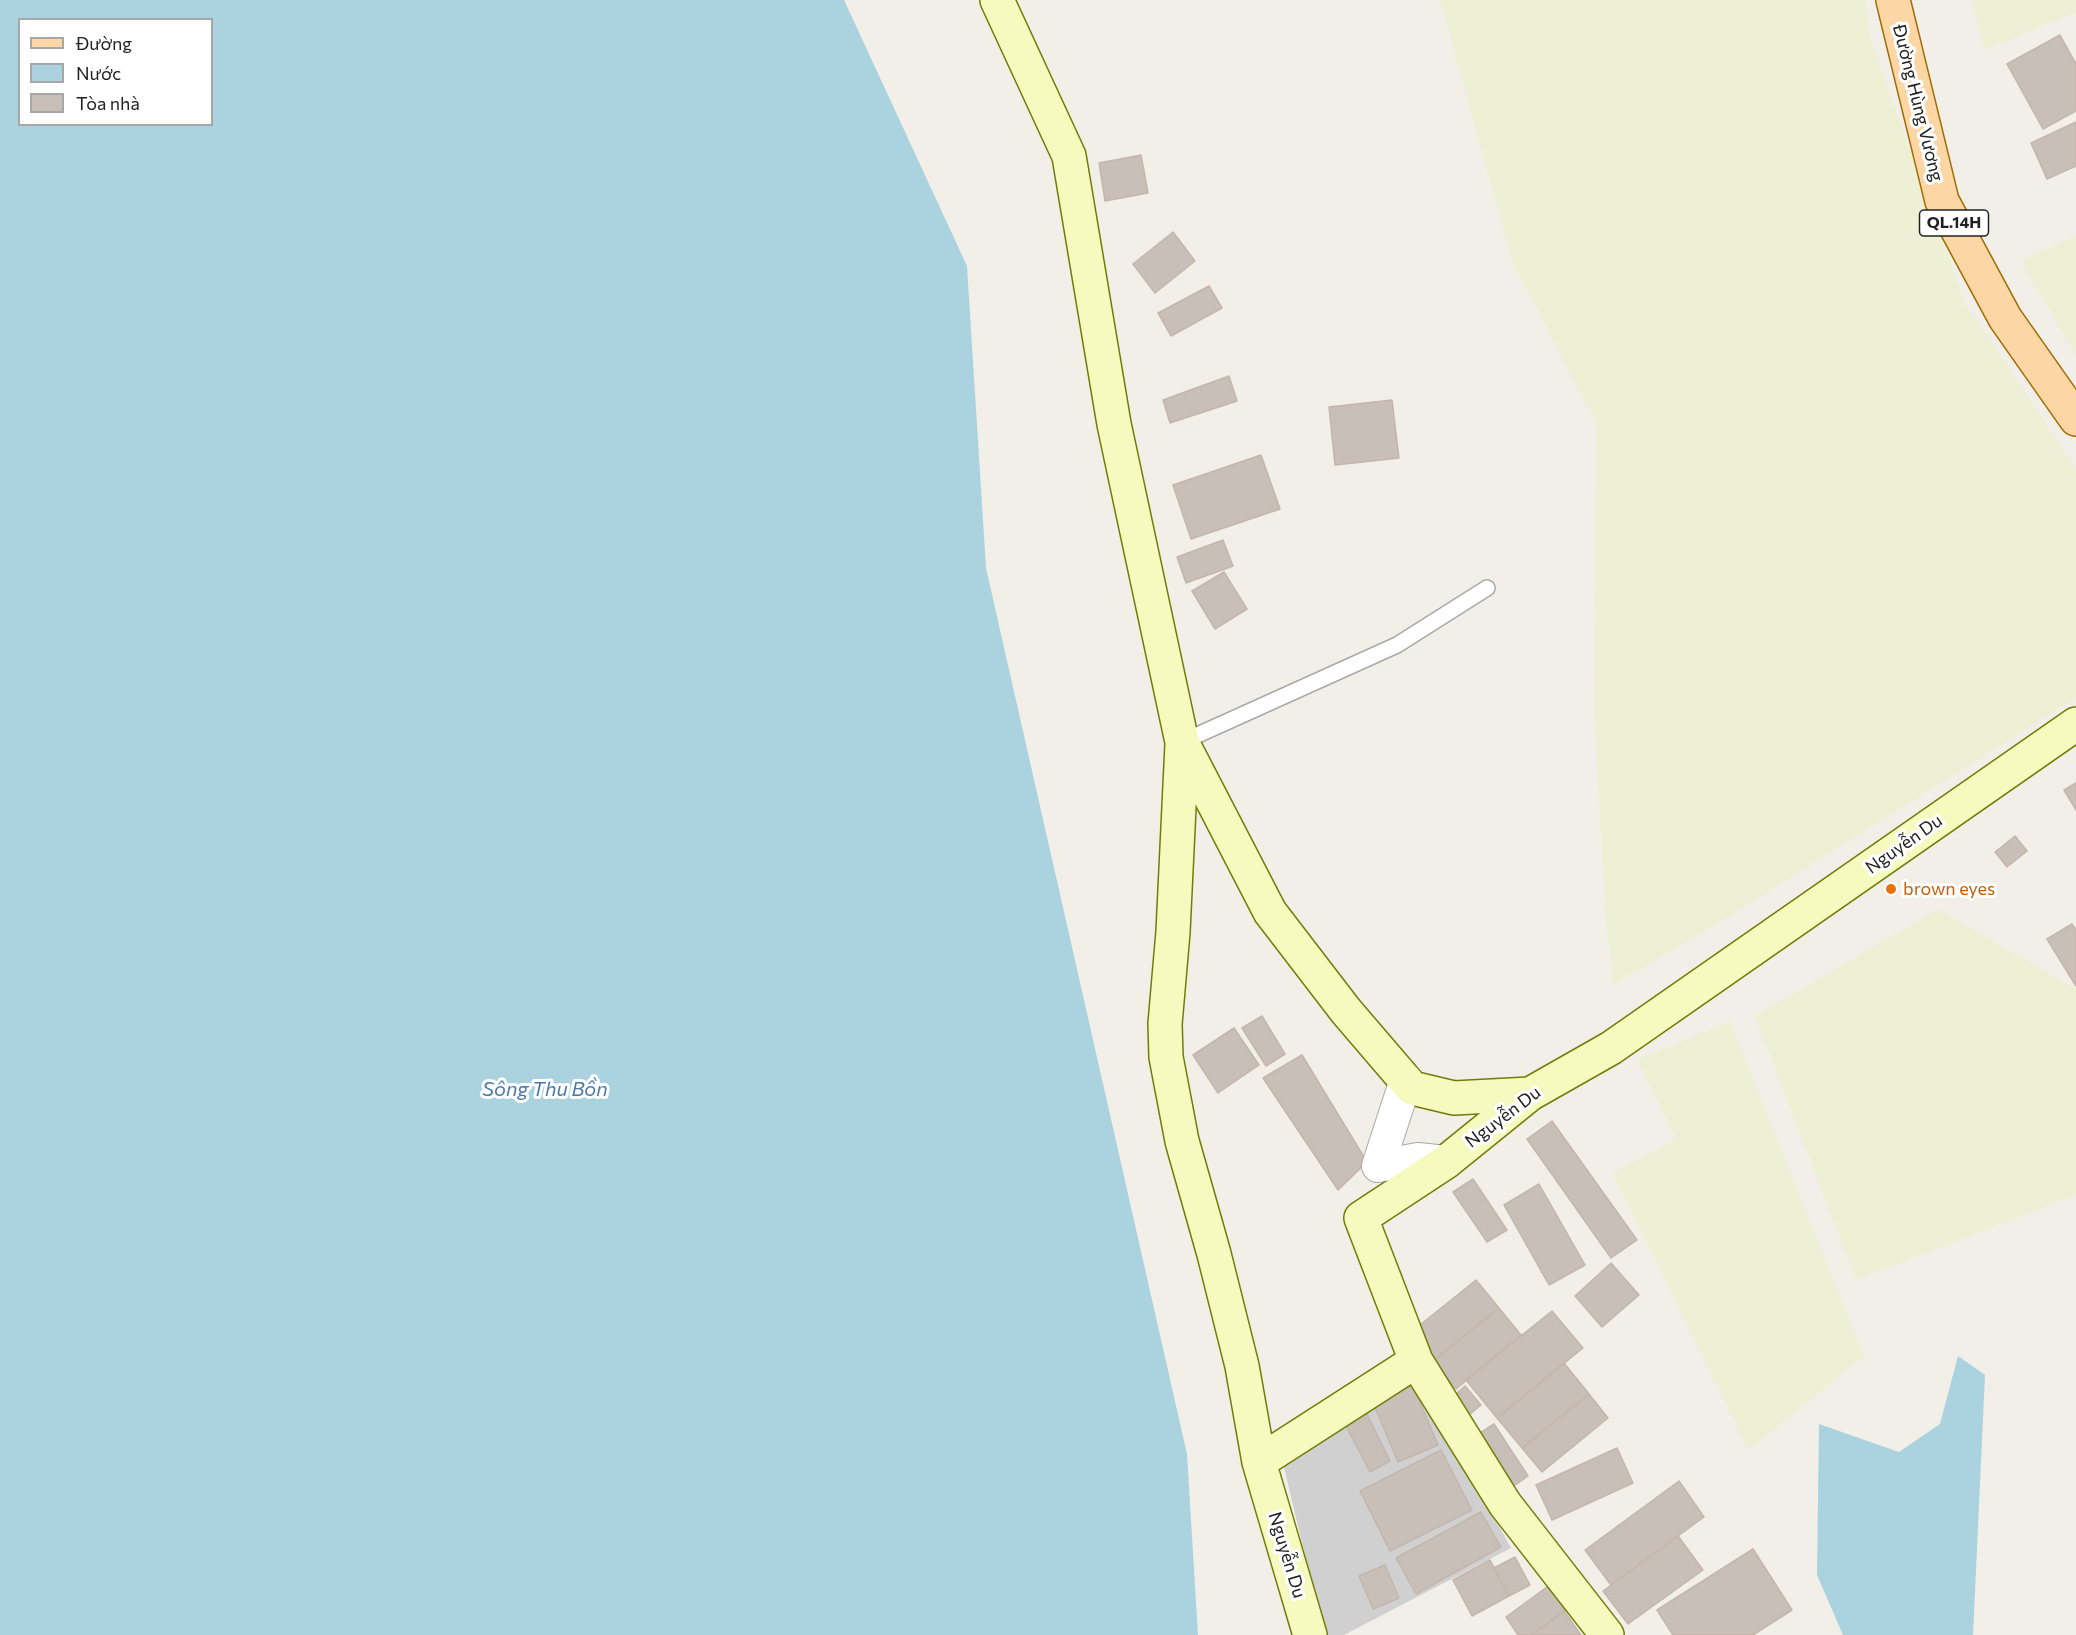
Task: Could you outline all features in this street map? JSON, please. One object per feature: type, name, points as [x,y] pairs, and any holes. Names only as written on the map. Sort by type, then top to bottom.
[{"type":"main road","name":"Đường Hùng Vương","points":[[1893,0],[1942,201],[2005,318],[2076,419]]},
{"type":"street","points":[[997,0],[1069,156],[1114,424],[1182,742],[1270,912],[1346,1011],[1412,1088],[1454,1098],[1530,1094]]},
{"type":"street","name":"Nguyễn Du","points":[[1416,1361],[1361,1218],[1446,1161],[1530,1094],[1611,1048],[2076,724]]},
{"type":"street","name":"Nguyễn Du","points":[[1182,742],[1173,932],[1165,1024],[1166,1057],[1182,1141],[1214,1254],[1242,1366],[1259,1462],[1310,1635]]},
{"type":"street","points":[[1406,1080],[1378,1166],[1418,1159],[1446,1161]]},
{"type":"street","points":[[1259,1462],[1416,1361],[1505,1504],[1607,1635]]},
{"type":"lane","points":[[1182,742],[1397,645],[1487,588]]},
{"type":"shaded area","points":[[1415,1373],[1511,1548],[1344,1635],[1324,1635],[1282,1459]]},
{"type":"green space","points":[[1440,0],[1865,0],[1871,41],[1965,303],[2076,469],[2076,698],[1722,921],[1613,985],[1605,910],[1594,708],[1596,422],[1513,264]]},
{"type":"green space","points":[[1972,0],[2076,0],[2076,12],[1985,50]]},
{"type":"green space","points":[[2076,235],[2076,356],[2021,261]]},
{"type":"green space","points":[[1938,909],[2076,989],[2076,1195],[1856,1280],[1755,1016]]},
{"type":"green space","points":[[1730,1021],[1864,1356],[1749,1450],[1612,1173],[1676,1139],[1637,1060]]},
{"type":"water","name":"Sông Thu Bồn","points":[[0,0],[844,0],[967,266],[986,568],[1187,1454],[1198,1635],[0,1635]]},
{"type":"water","points":[[1958,1356],[1985,1375],[1973,1635],[1843,1635],[1817,1575],[1819,1424],[1899,1452],[1940,1424]]},
{"type":"building","points":[[2060,35],[2076,64],[2076,111],[2043,129],[2007,64]]},
{"type":"building","points":[[2076,122],[2076,166],[2047,179],[2031,143]]},
{"type":"building","points":[[1141,155],[1148,193],[1105,201],[1099,163]]},
{"type":"building","points":[[1173,232],[1195,261],[1155,293],[1133,264]]},
{"type":"building","points":[[1209,286],[1222,308],[1171,336],[1158,313]]},
{"type":"building","points":[[1229,376],[1237,401],[1170,423],[1163,400]]},
{"type":"building","points":[[1392,400],[1399,458],[1335,465],[1329,407]]},
{"type":"building","points":[[1261,455],[1280,509],[1191,539],[1173,485]]},
{"type":"building","points":[[1223,540],[1233,566],[1186,583],[1177,557]]},
{"type":"building","points":[[1224,572],[1247,609],[1215,629],[1192,591]]},
{"type":"building","points":[[2076,783],[2076,810],[2064,790]]},
{"type":"building","points":[[2015,836],[2027,851],[2007,867],[1995,852]]},
{"type":"building","points":[[2072,924],[2076,930],[2076,986],[2047,939]]},
{"type":"building","points":[[1262,1016],[1285,1054],[1266,1066],[1242,1028]]},
{"type":"building","points":[[1234,1028],[1259,1065],[1218,1093],[1193,1055]]},
{"type":"building","points":[[1302,1055],[1367,1162],[1338,1190],[1263,1078]]},
{"type":"building","points":[[1552,1121],[1637,1240],[1611,1258],[1527,1139]]},
{"type":"building","points":[[1473,1179],[1507,1230],[1487,1242],[1453,1192]]},
{"type":"building","points":[[1539,1184],[1585,1265],[1549,1285],[1504,1205]]},
{"type":"building","points":[[1611,1263],[1639,1295],[1602,1327],[1575,1296]]},
{"type":"building","points":[[1476,1280],[1499,1308],[1433,1361],[1410,1333]]},
{"type":"building","points":[[1499,1308],[1521,1335],[1456,1389],[1433,1361]]},
{"type":"building","points":[[1552,1311],[1583,1348],[1497,1418],[1466,1380]]},
{"type":"building","points":[[1564,1363],[1589,1394],[1522,1448],[1497,1418]]},
{"type":"building","points":[[1413,1386],[1438,1445],[1398,1462],[1373,1403]]},
{"type":"building","points":[[1465,1386],[1481,1405],[1464,1419],[1449,1400]]},
{"type":"building","points":[[1589,1394],[1608,1418],[1542,1472],[1522,1448]]},
{"type":"building","points":[[1367,1414],[1390,1461],[1370,1472],[1345,1424]]},
{"type":"building","points":[[1494,1424],[1528,1476],[1511,1488],[1477,1435]]},
{"type":"building","points":[[1617,1448],[1633,1483],[1552,1520],[1536,1485]]},
{"type":"building","points":[[1441,1450],[1472,1510],[1390,1551],[1360,1491]]},
{"type":"building","points":[[1679,1481],[1704,1517],[1611,1585],[1585,1550]]},
{"type":"building","points":[[1481,1512],[1501,1547],[1416,1594],[1396,1558]]},
{"type":"building","points":[[1678,1536],[1703,1570],[1628,1624],[1603,1591]]},
{"type":"building","points":[[1753,1549],[1792,1610],[1753,1635],[1673,1635],[1657,1610]]},
{"type":"building","points":[[1515,1557],[1530,1585],[1509,1596],[1494,1568]]},
{"type":"building","points":[[1490,1560],[1509,1596],[1472,1616],[1453,1580]]},
{"type":"building","points":[[1385,1565],[1399,1598],[1373,1609],[1359,1576]]},
{"type":"building","points":[[1555,1581],[1573,1605],[1531,1635],[1518,1635],[1506,1617]]},
{"type":"building","points":[[1564,1611],[1581,1635],[1531,1635]]},
{"type":"place","name":"brown eyes","points":[[1891,889]]}]
